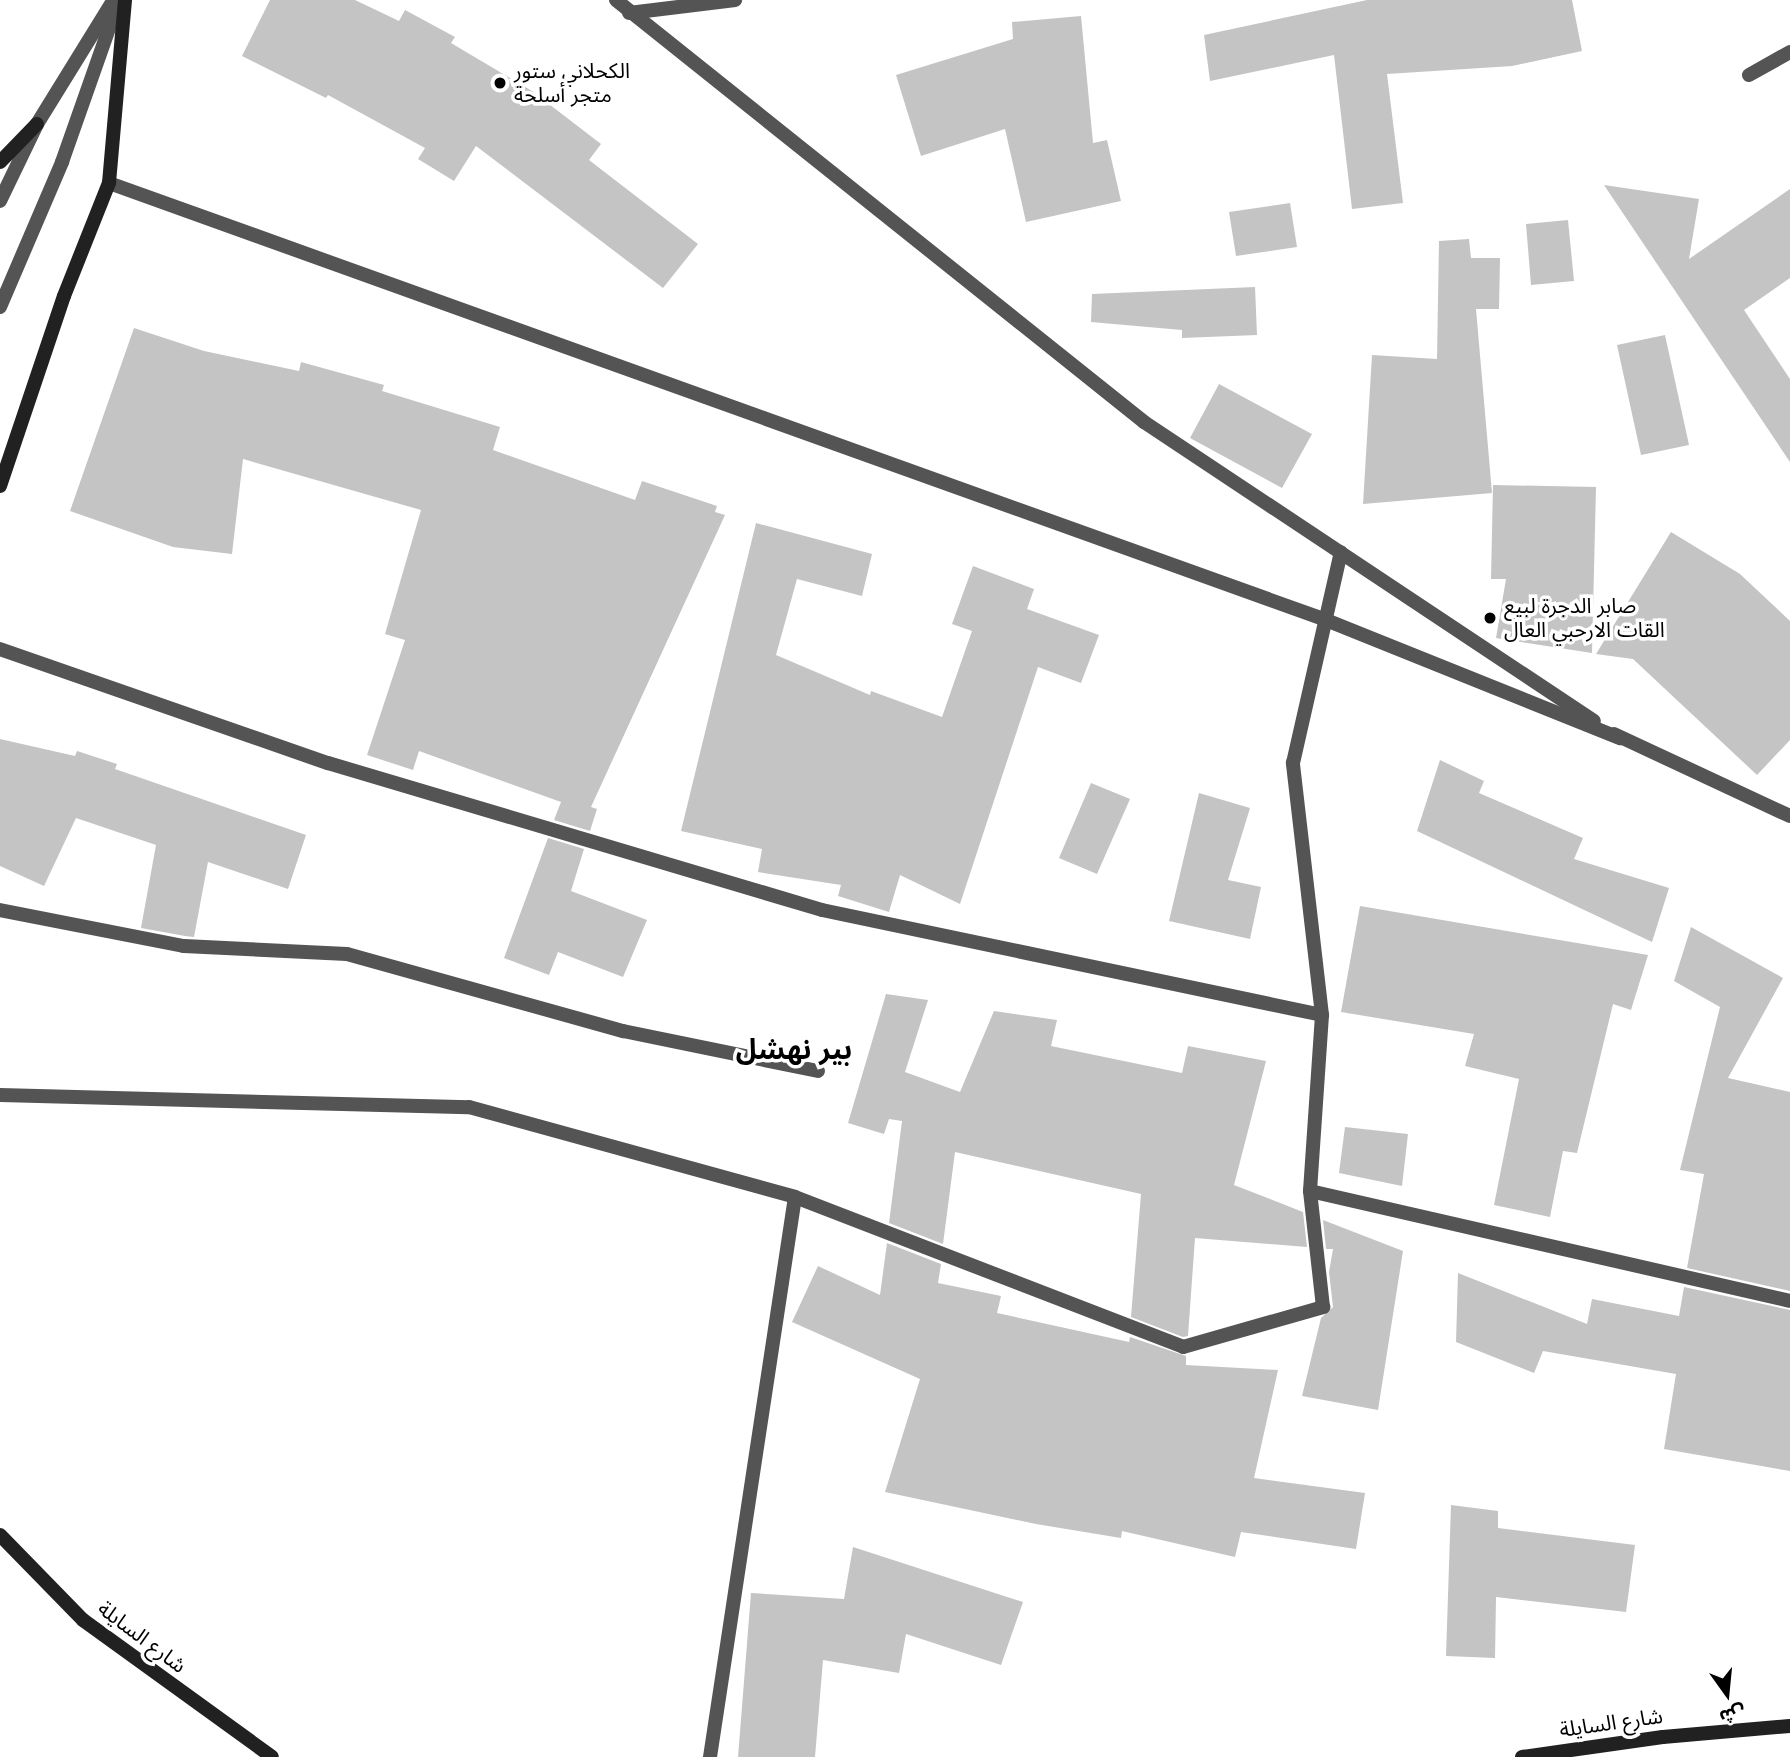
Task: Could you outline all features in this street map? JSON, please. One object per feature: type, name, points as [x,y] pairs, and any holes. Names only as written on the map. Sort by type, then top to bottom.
[{"type":"main road","points":[[0,486],[64,296],[109,183],[125,0]]},
{"type":"main road","points":[[0,162],[37,124]]},
{"type":"main road","name":"شارع السايلة","points":[[0,1535],[83,1620],[272,1757]]},
{"type":"main road","name":"شارع السايلة","points":[[1522,1757],[1663,1737],[1790,1726]]},
{"type":"street","points":[[0,201],[37,124],[113,0]]},
{"type":"street","points":[[0,307],[62,162],[119,0]]},
{"type":"street","points":[[616,0],[1144,422],[1620,738]]},
{"type":"street","points":[[629,13],[735,0]]},
{"type":"street","points":[[1749,75],[1790,52]]},
{"type":"street","points":[[109,183],[1326,620],[1620,738],[1790,816]]},
{"type":"street","points":[[0,1095],[469,1107],[796,1197],[1183,1347],[1323,1307],[1310,1191],[1322,1015],[1293,763],[1341,552]]},
{"type":"street","points":[[0,649],[328,763],[822,910],[1322,1015]]},
{"type":"street","points":[[0,910],[184,946],[347,954],[624,1031],[818,1071]]},
{"type":"street","points":[[1310,1191],[1790,1301]]},
{"type":"street","points":[[710,1757],[796,1197]]},
{"type":"building","points":[[270,0],[355,0],[399,21],[405,10],[455,37],[451,43],[532,91],[601,144],[589,160],[698,244],[663,288],[476,146],[454,181],[418,159],[425,148],[328,95],[326,98],[242,56]]},
{"type":"building","points":[[1367,0],[1572,0],[1582,51],[1512,66],[1387,74],[1403,203],[1352,209],[1334,55],[1210,81],[1204,35]]},
{"type":"building","points":[[1081,16],[1093,143],[1107,140],[1121,201],[1026,222],[1005,129],[921,156],[896,75],[1013,39],[1012,22]]},
{"type":"building","points":[[1604,185],[1699,199],[1689,259],[1790,189],[1790,278],[1744,310],[1790,379],[1790,462]]},
{"type":"building","points":[[1290,203],[1297,247],[1236,256],[1229,212]]},
{"type":"building","points":[[1568,220],[1574,281],[1531,285],[1526,224]]},
{"type":"building","points":[[1469,239],[1471,258],[1500,258],[1499,309],[1476,309],[1492,493],[1363,504],[1372,355],[1437,359],[1439,241]]},
{"type":"building","points":[[1255,287],[1257,335],[1182,338],[1182,330],[1091,322],[1092,294]]},
{"type":"building","points":[[134,328],[204,351],[299,371],[301,362],[384,385],[382,391],[500,427],[493,450],[635,500],[642,481],[717,506],[715,512],[725,515],[591,807],[597,809],[590,831],[554,820],[561,802],[419,751],[413,770],[367,755],[405,640],[385,634],[421,510],[243,459],[232,554],[173,547],[70,511]]},
{"type":"building","points":[[1665,335],[1689,445],[1641,455],[1617,345]]},
{"type":"building","points":[[1219,384],[1312,434],[1282,488],[1190,438]]},
{"type":"building","points":[[1493,485],[1596,487],[1592,653],[1496,638],[1506,579],[1491,579]]},
{"type":"building","points":[[756,523],[872,554],[862,596],[797,579],[776,655],[870,695],[871,691],[942,717],[972,631],[952,624],[973,566],[1034,589],[1027,609],[1099,635],[1081,683],[1038,667],[960,904],[900,875],[889,912],[838,896],[841,885],[758,872],[762,849],[681,831]]},
{"type":"building","points":[[1671,532],[1740,574],[1790,621],[1790,740],[1757,775],[1633,659],[1596,654]]},
{"type":"building","points":[[0,739],[75,756],[77,751],[117,764],[115,769],[306,835],[288,889],[208,862],[194,937],[141,928],[156,845],[76,818],[44,886],[0,866]]},
{"type":"building","points":[[1440,760],[1484,781],[1479,793],[1583,838],[1574,859],[1669,888],[1652,942],[1417,831]]},
{"type":"building","points":[[1091,783],[1130,799],[1097,874],[1059,858]]},
{"type":"building","points":[[1199,793],[1250,808],[1228,880],[1261,887],[1250,939],[1169,921]]},
{"type":"building","points":[[548,838],[584,849],[571,891],[647,920],[623,977],[558,952],[549,975],[504,958]]},
{"type":"building","points":[[1360,906],[1648,955],[1631,1010],[1613,1004],[1577,1153],[1563,1151],[1550,1217],[1494,1205],[1519,1079],[1465,1066],[1474,1034],[1341,1012]]},
{"type":"building","points":[[1691,927],[1783,978],[1728,1078],[1790,1092],[1790,1291],[1687,1268],[1704,1174],[1680,1170],[1720,1007],[1674,981]]},
{"type":"building","points":[[886,994],[928,1000],[905,1072],[960,1092],[994,1011],[1057,1020],[1051,1046],[1182,1073],[1188,1046],[1266,1061],[1234,1185],[1303,1212],[1307,1247],[1195,1238],[1188,1336],[1183,1337],[1131,1317],[1141,1194],[955,1152],[943,1244],[889,1223],[902,1121],[889,1119],[884,1134],[848,1123]]},
{"type":"building","points":[[1345,1127],[1408,1134],[1402,1186],[1339,1173]]},
{"type":"building","points":[[1323,1220],[1403,1251],[1378,1410],[1302,1396],[1321,1318],[1333,1307],[1329,1272],[1333,1249],[1326,1249]]},
{"type":"building","points":[[887,1243],[941,1264],[938,1283],[1001,1296],[997,1313],[1129,1342],[1130,1337],[1186,1356],[1186,1365],[1278,1370],[1254,1478],[1365,1493],[1356,1549],[1241,1532],[1235,1557],[1122,1531],[1121,1538],[1036,1524],[885,1492],[920,1379],[792,1322],[818,1266],[880,1295]]},
{"type":"building","points":[[1458,1273],[1587,1324],[1592,1299],[1679,1316],[1684,1287],[1790,1310],[1790,1471],[1664,1449],[1676,1374],[1543,1351],[1534,1373],[1456,1342]]},
{"type":"building","points":[[1451,1505],[1498,1511],[1498,1528],[1635,1545],[1626,1612],[1496,1597],[1495,1658],[1446,1656]]},
{"type":"building","points":[[853,1547],[1023,1602],[1001,1665],[906,1634],[899,1673],[823,1660],[815,1757],[738,1757],[751,1593],[844,1599]]},
{"type":"place","name":"الكحلاني ستور متجر أسلحة","points":[[500,83]]},
{"type":"place","name":"صابر الدجرة لبيع القات الارحبي العال","points":[[1490,618]]},
{"type":"district","name":"بير نهشل","points":[[794,1050]]}]
